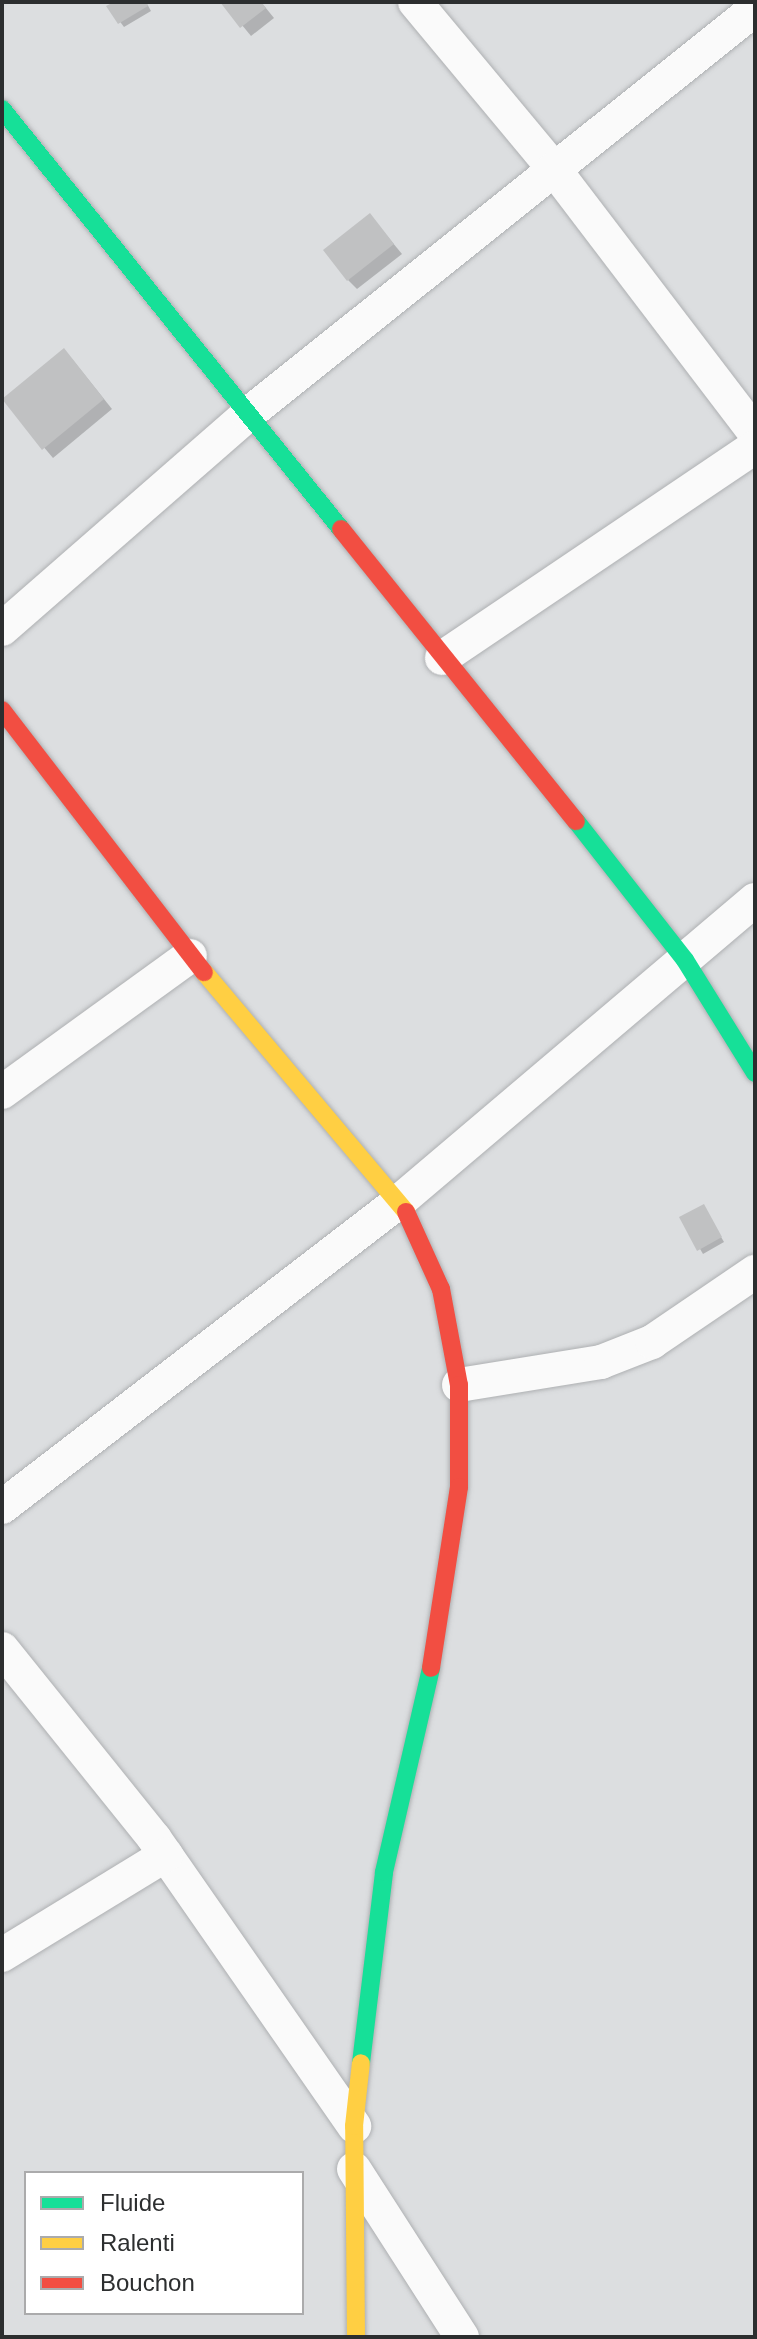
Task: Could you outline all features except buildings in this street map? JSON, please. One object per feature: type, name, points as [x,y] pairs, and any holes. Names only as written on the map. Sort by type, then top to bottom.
[{"type":"street","points":[[415,2],[554,169],[755,433]]},
{"type":"street","points":[[2,629],[247,415],[755,9]]},
{"type":"street","points":[[2,109],[685,960],[755,1073]]},
{"type":"street","points":[[442,658],[755,447]]},
{"type":"street","points":[[2,710],[190,956],[401,1200],[441,1289],[459,1385],[459,1487],[446,1605],[384,1872],[354,2126],[356,2337]]},
{"type":"street","points":[[2,1507],[401,1200],[755,900]]},
{"type":"street","points":[[2,1092],[190,956]]},
{"type":"street","points":[[459,1385],[601,1362],[652,1342],[755,1272]]},
{"type":"street","points":[[2,1649],[166,1855],[354,2126]]},
{"type":"street","points":[[2,1955],[166,1855]]},
{"type":"street","points":[[354,2169],[462,2337]]},
{"type":"traffic: fast","points":[[2,109],[341,529]]},
{"type":"traffic: fast","points":[[576,821],[685,960],[755,1073]]},
{"type":"traffic: fast","points":[[361,2063],[384,1872],[431,1668]]},
{"type":"traffic: slow","points":[[204,972],[406,1212]]},
{"type":"traffic: slow","points":[[356,2337],[354,2126],[361,2063]]},
{"type":"traffic: jam","points":[[341,529],[576,821]]},
{"type":"traffic: jam","points":[[2,710],[204,972]]},
{"type":"traffic: jam","points":[[406,1212],[441,1289],[459,1385],[459,1487],[431,1668]]}]
